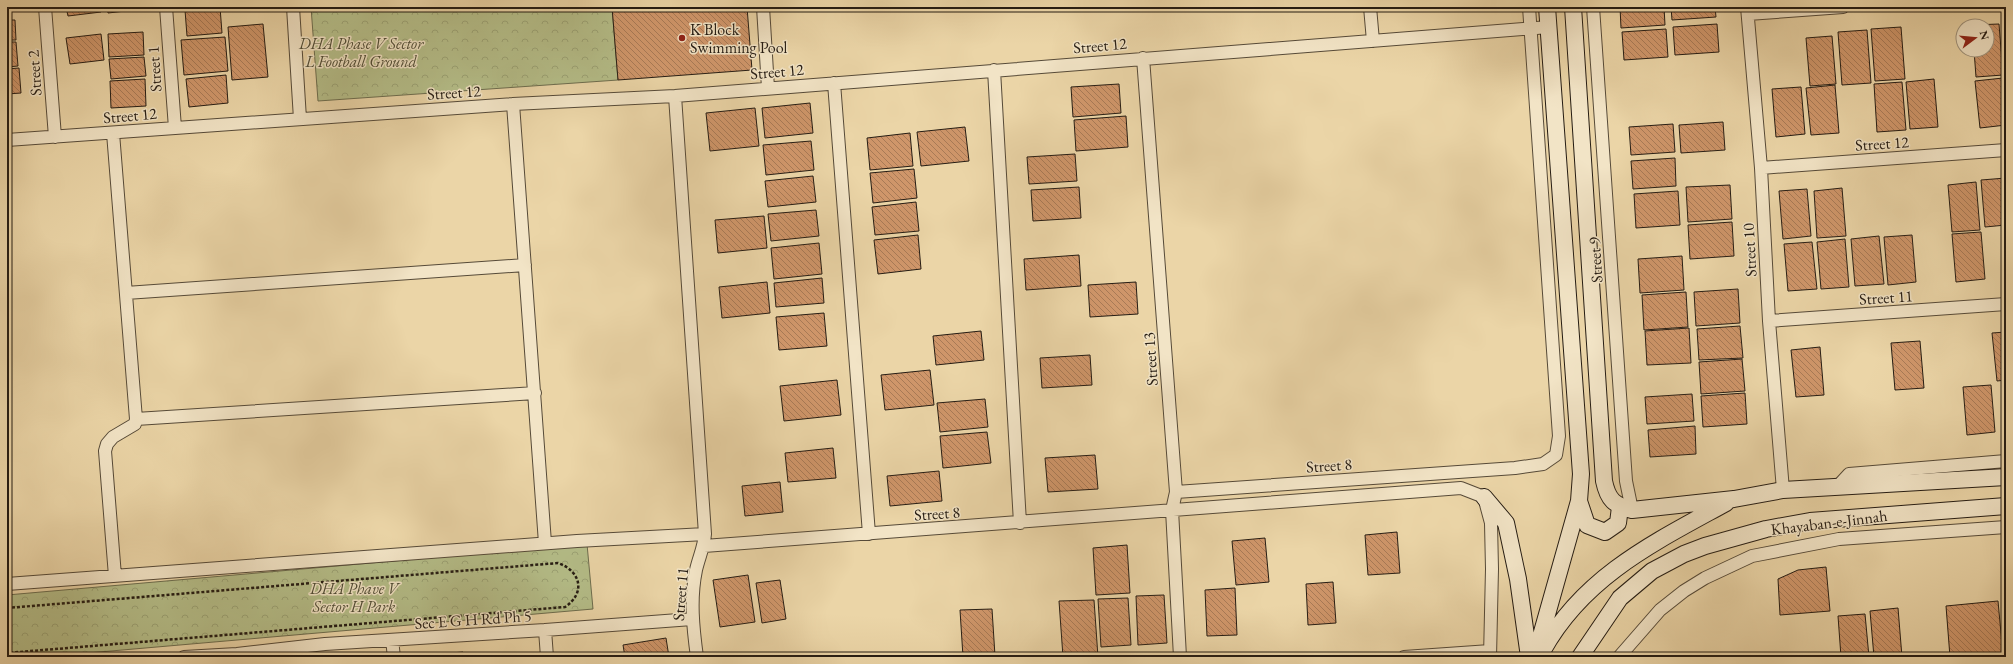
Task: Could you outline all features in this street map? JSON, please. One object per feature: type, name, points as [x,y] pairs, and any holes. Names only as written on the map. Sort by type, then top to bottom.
[{"type":"main road","points":[[1535,657],[1578,501],[1581,474],[1547,7]]},
{"type":"main road","points":[[1573,7],[1604,481],[1608,496],[1626,509],[1618,523],[1605,532],[1587,525],[1578,501]]},
{"type":"main road","name":"Khayaban-e-Jinnah","points":[[1626,509],[1734,499],[1783,490],[2006,477]]},
{"type":"main road","points":[[1484,497],[1506,523],[1518,579],[1529,657]]},
{"type":"main road","name":"Khayaban-e-Jinnah","points":[[1540,657],[1555,629],[1614,569],[1647,546],[1734,499]]},
{"type":"main road","name":"Khayaban-e-Jinnah","points":[[1580,657],[1620,598],[1652,571],[1684,554],[1724,540],[1766,529],[1810,521],[2006,506]]},
{"type":"street","name":"Street 2","points":[[45,7],[55,137]]},
{"type":"street","name":"Street 1","points":[[166,7],[175,128]]},
{"type":"street","points":[[292,7],[300,119]]},
{"type":"street","points":[[763,7],[768,88]]},
{"type":"street","points":[[1370,7],[1373,41]]},
{"type":"street","name":"Street 8","points":[[1176,492],[1485,471],[1543,464],[1556,455],[1560,436],[1529,7]]},
{"type":"street","name":"Street 9","points":[[1593,7],[1626,481],[1626,509]]},
{"type":"street","points":[[1748,10],[1843,7]]},
{"type":"street","name":"Street 10","points":[[1748,10],[1761,168],[1769,321],[1783,490]]},
{"type":"street","name":"Street 12","points":[[7,140],[513,104],[675,96],[1549,27]]},
{"type":"street","name":"Street 13","points":[[1143,58],[1176,492],[1172,510],[1180,657]]},
{"type":"street","points":[[994,70],[1020,523]]},
{"type":"street","points":[[834,83],[868,534]]},
{"type":"street","name":"Street 11","points":[[675,96],[705,534],[704,546],[696,570],[692,619],[697,657]]},
{"type":"street","points":[[513,104],[545,543]]},
{"type":"street","points":[[113,133],[136,420],[135,424],[110,440],[105,450],[114,576]]},
{"type":"street","name":"Street 12","points":[[1761,168],[2006,150]]},
{"type":"street","points":[[126,293],[525,265]]},
{"type":"street","name":"Street 11","points":[[1769,321],[2006,304]]},
{"type":"street","points":[[136,420],[535,393]]},
{"type":"street","points":[[1837,487],[1849,474],[2006,461]]},
{"type":"street","name":"Street 8","points":[[704,546],[1020,523],[1461,488],[1484,497]]},
{"type":"street","points":[[1404,657],[1490,654],[1492,569],[1491,523],[1484,497]]},
{"type":"street","points":[[1838,518],[1839,539]]},
{"type":"street","points":[[1619,657],[1660,610],[1684,591],[1706,578],[1752,556],[1839,539],[2006,527]]},
{"type":"street","points":[[7,584],[545,543],[705,534]]},
{"type":"street","name":"Sec E G H Rd Ph 5","points":[[184,657],[238,655],[325,644],[692,619]]},
{"type":"street","points":[[545,630],[547,657]]},
{"type":"street","points":[[392,640],[394,657]]},
{"type":"path","points":[[7,608],[558,563],[567,566],[574,572],[577,579],[578,588],[572,602],[565,607],[7,653]]},
{"type":"green space","name":"DHA Phase V Sector L Football Ground","points":[[311,7],[612,7],[618,80],[318,101]]},
{"type":"green space","name":"DHA Phave V Sector H Park","points":[[587,544],[593,609],[42,657],[7,657],[7,595]]},
{"type":"building","points":[[66,7],[100,7],[101,12],[68,16]]},
{"type":"building","points":[[107,7],[134,7],[134,10],[108,13]]},
{"type":"building","points":[[220,7],[222,33],[187,36],[185,10]]},
{"type":"building","name":"K Block Swimming Pool","points":[[612,7],[747,7],[752,70],[618,80]]},
{"type":"building","points":[[1620,7],[1664,7],[1665,25],[1621,28]]},
{"type":"building","points":[[1671,7],[1715,7],[1716,17],[1672,20]]},
{"type":"building","points":[[7,20],[15,20],[16,40],[7,40]]},
{"type":"building","points":[[263,24],[268,77],[232,80],[228,27]]},
{"type":"building","points":[[1717,24],[1719,52],[1675,55],[1673,27]]},
{"type":"building","points":[[1995,24],[1999,24],[2003,75],[1976,77],[1975,58],[1995,58]]},
{"type":"building","points":[[1901,27],[1905,79],[1875,81],[1871,29]]},
{"type":"building","points":[[1666,29],[1668,57],[1624,60],[1622,32]]},
{"type":"building","points":[[1867,30],[1871,83],[1842,85],[1838,32]]},
{"type":"building","points":[[143,32],[144,55],[109,57],[108,34]]},
{"type":"building","points":[[101,34],[104,60],[70,64],[66,38]]},
{"type":"building","points":[[1832,36],[1836,84],[1810,86],[1806,38]]},
{"type":"building","points":[[225,37],[228,71],[184,75],[181,40]]},
{"type":"building","points":[[7,42],[16,42],[18,66],[7,67]]},
{"type":"building","points":[[144,57],[146,76],[111,79],[109,59]]},
{"type":"building","points":[[19,68],[21,93],[7,94],[7,69]]},
{"type":"building","points":[[226,75],[228,103],[189,107],[186,79]]},
{"type":"building","points":[[2003,78],[2006,125],[1980,128],[1975,81]]},
{"type":"building","points":[[145,79],[146,106],[111,108],[110,81]]},
{"type":"building","points":[[1934,79],[1938,127],[1910,129],[1906,82]]},
{"type":"building","points":[[1902,82],[1906,130],[1877,132],[1874,84]]},
{"type":"building","points":[[1119,84],[1121,113],[1073,117],[1071,87]]},
{"type":"building","points":[[1835,85],[1839,133],[1811,135],[1806,88]]},
{"type":"building","points":[[1801,87],[1805,134],[1776,137],[1772,89]]},
{"type":"building","points":[[810,103],[813,133],[765,138],[762,108]]},
{"type":"building","points":[[755,108],[759,146],[710,151],[706,113]]},
{"type":"building","points":[[1126,116],[1128,147],[1076,151],[1074,120]]},
{"type":"building","points":[[1723,122],[1725,150],[1681,153],[1679,125]]},
{"type":"building","points":[[1673,124],[1675,152],[1631,155],[1629,127]]},
{"type":"building","points":[[965,127],[969,161],[921,166],[917,132]]},
{"type":"building","points":[[910,133],[913,166],[870,170],[867,138]]},
{"type":"building","points":[[811,141],[814,170],[766,175],[763,145]]},
{"type":"building","points":[[1075,154],[1077,181],[1029,184],[1027,157]]},
{"type":"building","points":[[1675,158],[1676,186],[1633,189],[1631,161]]},
{"type":"building","points":[[914,169],[917,198],[873,203],[870,173]]},
{"type":"building","points":[[813,176],[816,202],[768,207],[765,181]]},
{"type":"building","points":[[2006,178],[2006,225],[1985,227],[1981,180]]},
{"type":"building","points":[[1976,182],[1980,230],[1952,232],[1948,185]]},
{"type":"building","points":[[1730,185],[1732,219],[1688,222],[1686,187]]},
{"type":"building","points":[[1079,187],[1081,218],[1033,221],[1031,190]]},
{"type":"building","points":[[1842,188],[1846,236],[1817,238],[1814,191]]},
{"type":"building","points":[[1807,189],[1811,236],[1783,239],[1779,191]]},
{"type":"building","points":[[1678,191],[1680,225],[1636,228],[1634,194]]},
{"type":"building","points":[[916,202],[919,231],[875,235],[872,207]]},
{"type":"building","points":[[816,210],[819,236],[771,241],[768,214]]},
{"type":"building","points":[[764,216],[767,248],[718,253],[715,220]]},
{"type":"building","points":[[1732,222],[1734,256],[1690,259],[1688,225]]},
{"type":"building","points":[[1981,232],[1985,279],[1956,282],[1952,234]]},
{"type":"building","points":[[918,235],[921,269],[878,274],[874,240]]},
{"type":"building","points":[[1912,235],[1916,282],[1888,285],[1884,237]]},
{"type":"building","points":[[1879,236],[1884,284],[1855,286],[1851,239]]},
{"type":"building","points":[[1845,239],[1849,287],[1821,289],[1817,242]]},
{"type":"building","points":[[1812,242],[1817,289],[1788,291],[1784,244]]},
{"type":"building","points":[[819,243],[822,274],[774,279],[771,248]]},
{"type":"building","points":[[1079,255],[1081,286],[1026,290],[1024,259]]},
{"type":"building","points":[[1682,256],[1684,290],[1640,293],[1638,259]]},
{"type":"building","points":[[822,278],[824,303],[776,307],[774,283]]},
{"type":"building","points":[[767,282],[770,313],[722,318],[719,287]]},
{"type":"building","points":[[1136,282],[1138,314],[1090,317],[1088,285]]},
{"type":"building","points":[[1738,289],[1740,323],[1696,326],[1694,292]]},
{"type":"building","points":[[1686,292],[1688,327],[1644,330],[1642,295]]},
{"type":"building","points":[[824,313],[827,346],[779,350],[776,317]]},
{"type":"building","points":[[1740,326],[1743,358],[1699,360],[1697,329]]},
{"type":"building","points":[[1689,328],[1691,363],[1647,365],[1645,331]]},
{"type":"building","points":[[981,331],[984,360],[936,365],[933,336]]},
{"type":"building","points":[[2006,332],[2006,380],[1997,381],[1992,333]]},
{"type":"building","points":[[1920,341],[1924,388],[1895,390],[1891,343]]},
{"type":"building","points":[[1820,347],[1824,395],[1796,397],[1791,350]]},
{"type":"building","points":[[1090,355],[1092,385],[1042,388],[1040,358]]},
{"type":"building","points":[[1742,359],[1745,391],[1701,394],[1699,362]]},
{"type":"building","points":[[930,370],[934,405],[885,410],[881,375]]},
{"type":"building","points":[[837,380],[841,415],[784,421],[780,386]]},
{"type":"building","points":[[1991,385],[1995,432],[1967,435],[1963,387]]},
{"type":"building","points":[[1745,393],[1747,424],[1703,427],[1701,396]]},
{"type":"building","points":[[1692,394],[1694,421],[1647,424],[1645,397]]},
{"type":"building","points":[[985,399],[988,427],[940,432],[937,403]]},
{"type":"building","points":[[1695,426],[1696,454],[1650,457],[1648,430]]},
{"type":"building","points":[[987,432],[991,463],[943,468],[940,436]]},
{"type":"building","points":[[833,448],[836,478],[788,482],[785,453]]},
{"type":"building","points":[[1095,455],[1098,489],[1048,492],[1045,458]]},
{"type":"building","points":[[939,471],[942,501],[890,506],[887,476]]},
{"type":"building","points":[[780,482],[783,512],[745,516],[742,486]]},
{"type":"building","points":[[1397,532],[1400,573],[1368,575],[1365,535]]},
{"type":"building","points":[[1265,538],[1269,582],[1236,585],[1232,541]]},
{"type":"building","points":[[1127,545],[1130,593],[1096,595],[1093,548]]},
{"type":"building","points":[[1826,567],[1830,611],[1780,615],[1778,579],[1798,570]]},
{"type":"building","points":[[748,575],[755,622],[720,627],[713,580]]},
{"type":"building","points":[[780,580],[786,619],[762,623],[756,583]]},
{"type":"building","points":[[1333,582],[1336,623],[1308,625],[1306,584]]},
{"type":"building","points":[[1235,588],[1237,635],[1207,636],[1205,590]]},
{"type":"building","points":[[1164,595],[1167,643],[1138,645],[1136,596]]},
{"type":"building","points":[[1128,598],[1131,645],[1101,647],[1098,599]]},
{"type":"building","points":[[1094,600],[1098,657],[1063,657],[1059,601]]},
{"type":"building","points":[[1998,601],[2003,655],[1950,657],[1946,606]]},
{"type":"building","points":[[1898,608],[1902,657],[1874,657],[1870,611]]},
{"type":"building","points":[[992,609],[995,656],[963,657],[960,610]]},
{"type":"building","points":[[1865,614],[1869,657],[1841,657],[1838,616]]},
{"type":"building","points":[[666,638],[669,657],[625,657],[623,645]]},
{"type":"building","points":[[463,652],[463,657],[414,657],[414,656]]},
{"type":"place","name":"K Block Swimming Pool","points":[[682,38]]}]
